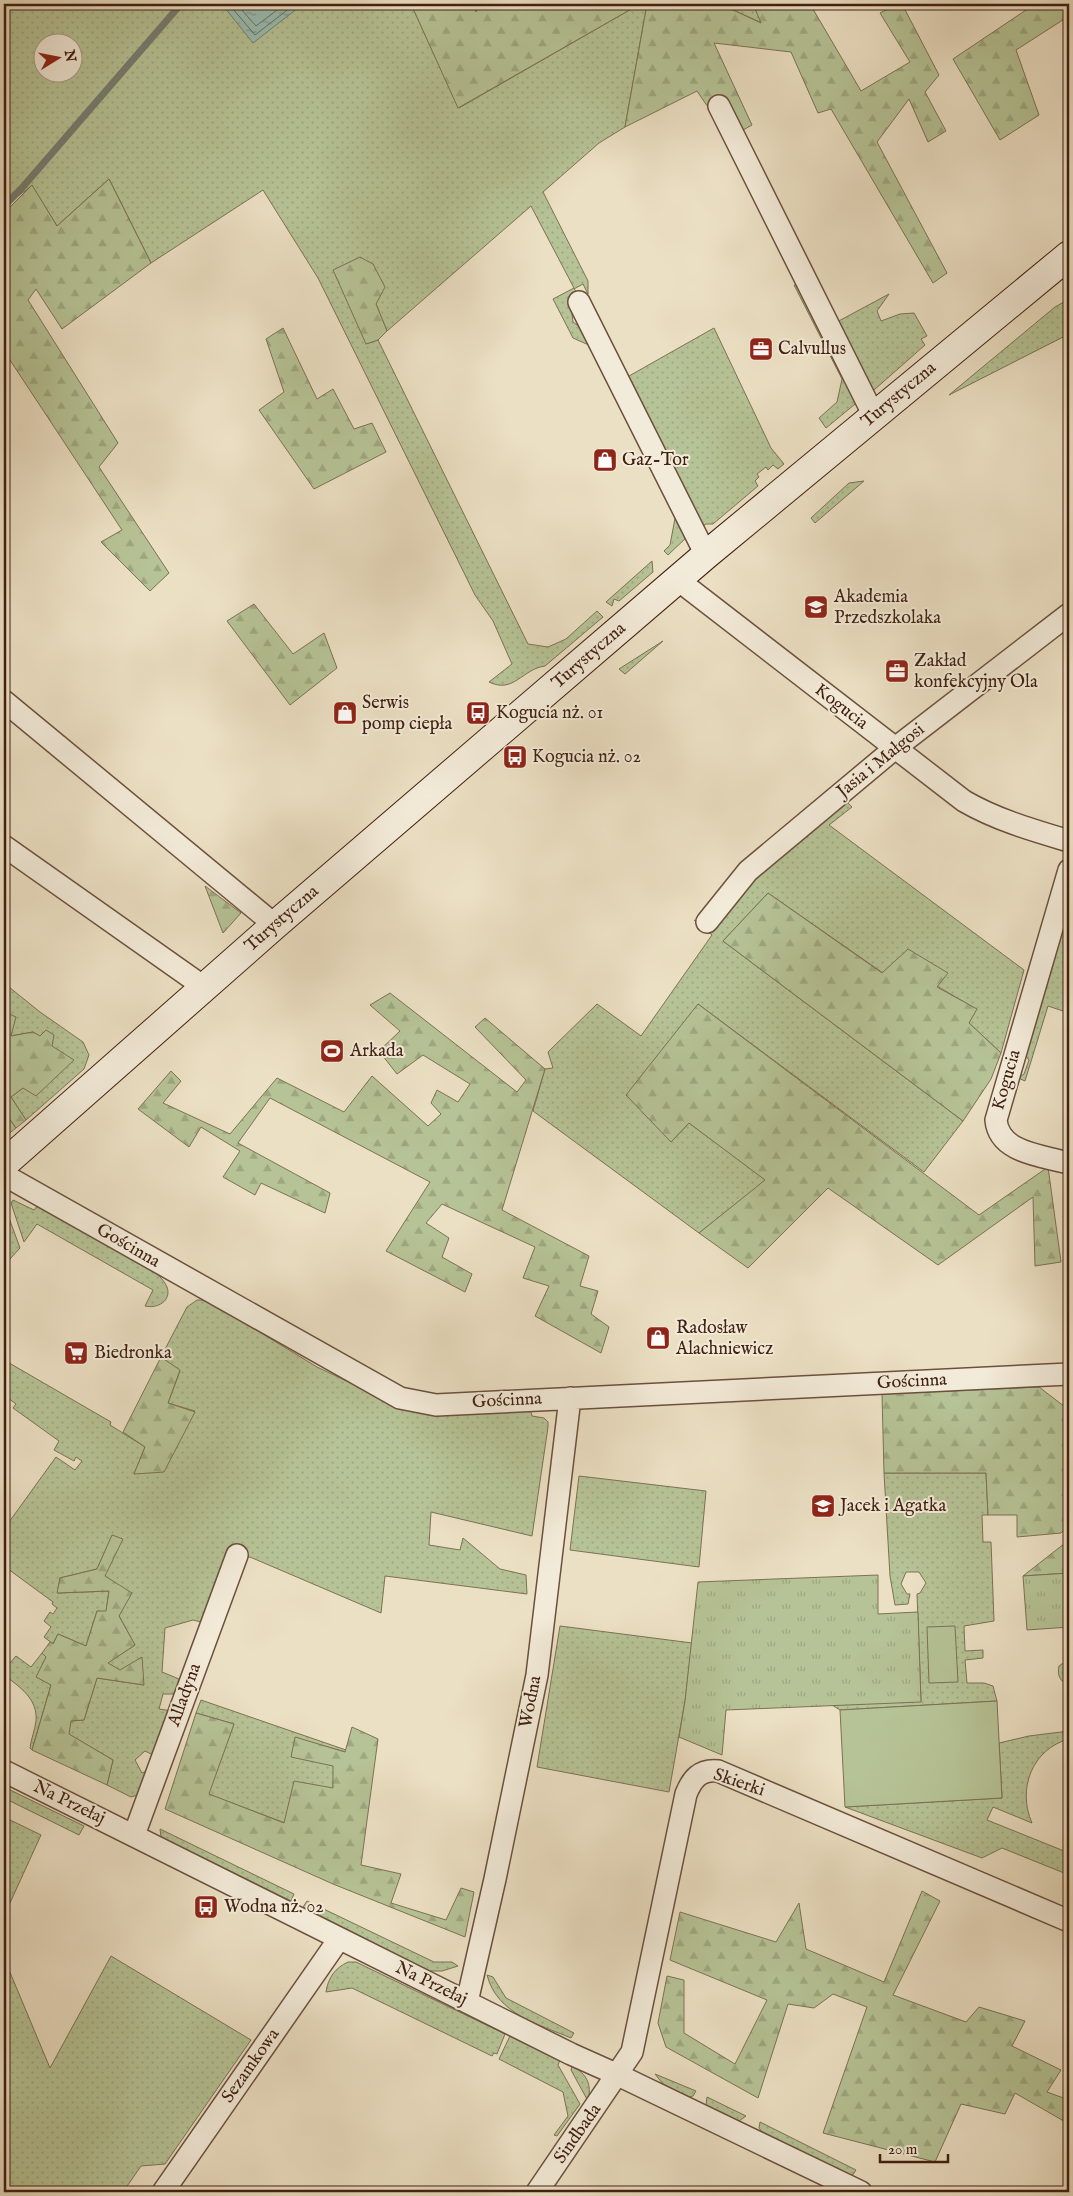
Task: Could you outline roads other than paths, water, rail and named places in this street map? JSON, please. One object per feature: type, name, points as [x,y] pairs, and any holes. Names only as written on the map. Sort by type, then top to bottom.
[{"type":"main road","name":"Turystyczna","points":[[4,1164],[275,925],[706,555],[1069,255]]},
{"type":"street","points":[[719,106],[874,416]]},
{"type":"street","points":[[579,302],[706,555]]},
{"type":"street","name":"Kogucia","points":[[678,580],[894,749],[964,801],[986,814],[1011,824],[1069,841]]},
{"type":"street","name":"Jasia i Małgosi","points":[[707,922],[748,871],[894,749],[1069,614]]},
{"type":"street","points":[[4,701],[275,925]]},
{"type":"street","points":[[4,846],[204,987]]},
{"type":"street","name":"Kogucia","points":[[1064,1162],[1012,1147],[1001,1136],[996,1120],[1069,870]]},
{"type":"street","name":"Gościnna","points":[[4,1174],[400,1398],[436,1405],[1069,1374]]},
{"type":"street","name":"Wodna","points":[[467,2002],[492,1897],[537,1675],[570,1398]]},
{"type":"street","name":"Alladyna","points":[[134,1835],[237,1555]]},
{"type":"street","name":"Skierki","points":[[618,2075],[632,2052],[635,2042],[686,1794],[691,1782],[708,1770],[727,1775],[1069,1921]]},
{"type":"street","name":"Na Przełaj","points":[[4,1771],[571,2054],[861,2192]]},
{"type":"street","name":"Sezamkowa","points":[[163,2192],[338,1939]]},
{"type":"street","name":"Sindbada","points":[[537,2192],[618,2075]]},
{"type":"water","points":[[230,4],[303,4],[253,43],[225,8]]},
{"type":"waterway","points":[[4,206],[21,189],[181,4]]},
{"type":"place","name":"Calvullus","points":[[761,349]]},
{"type":"place","name":"Gaz-Tor","points":[[605,460]]},
{"type":"place","name":"Akademia Przedszkolaka","points":[[816,607]]},
{"type":"place","name":"Zakład konfekcyjny Ola","points":[[897,671]]},
{"type":"place","name":"Serwis pomp ciepła","points":[[345,713]]},
{"type":"place","name":"Kogucia nż. 01","points":[[478,713]]},
{"type":"place","name":"Kogucia nż. 02","points":[[515,757]]},
{"type":"place","name":"Arkada","points":[[332,1051]]},
{"type":"place","name":"Radosław Alachniewicz","points":[[658,1338]]},
{"type":"place","name":"Biedronka","points":[[76,1353]]},
{"type":"place","name":"Jacek i Agatka","points":[[823,1506]]},
{"type":"place","name":"Wodna nż. 02","points":[[206,1907]]}]
